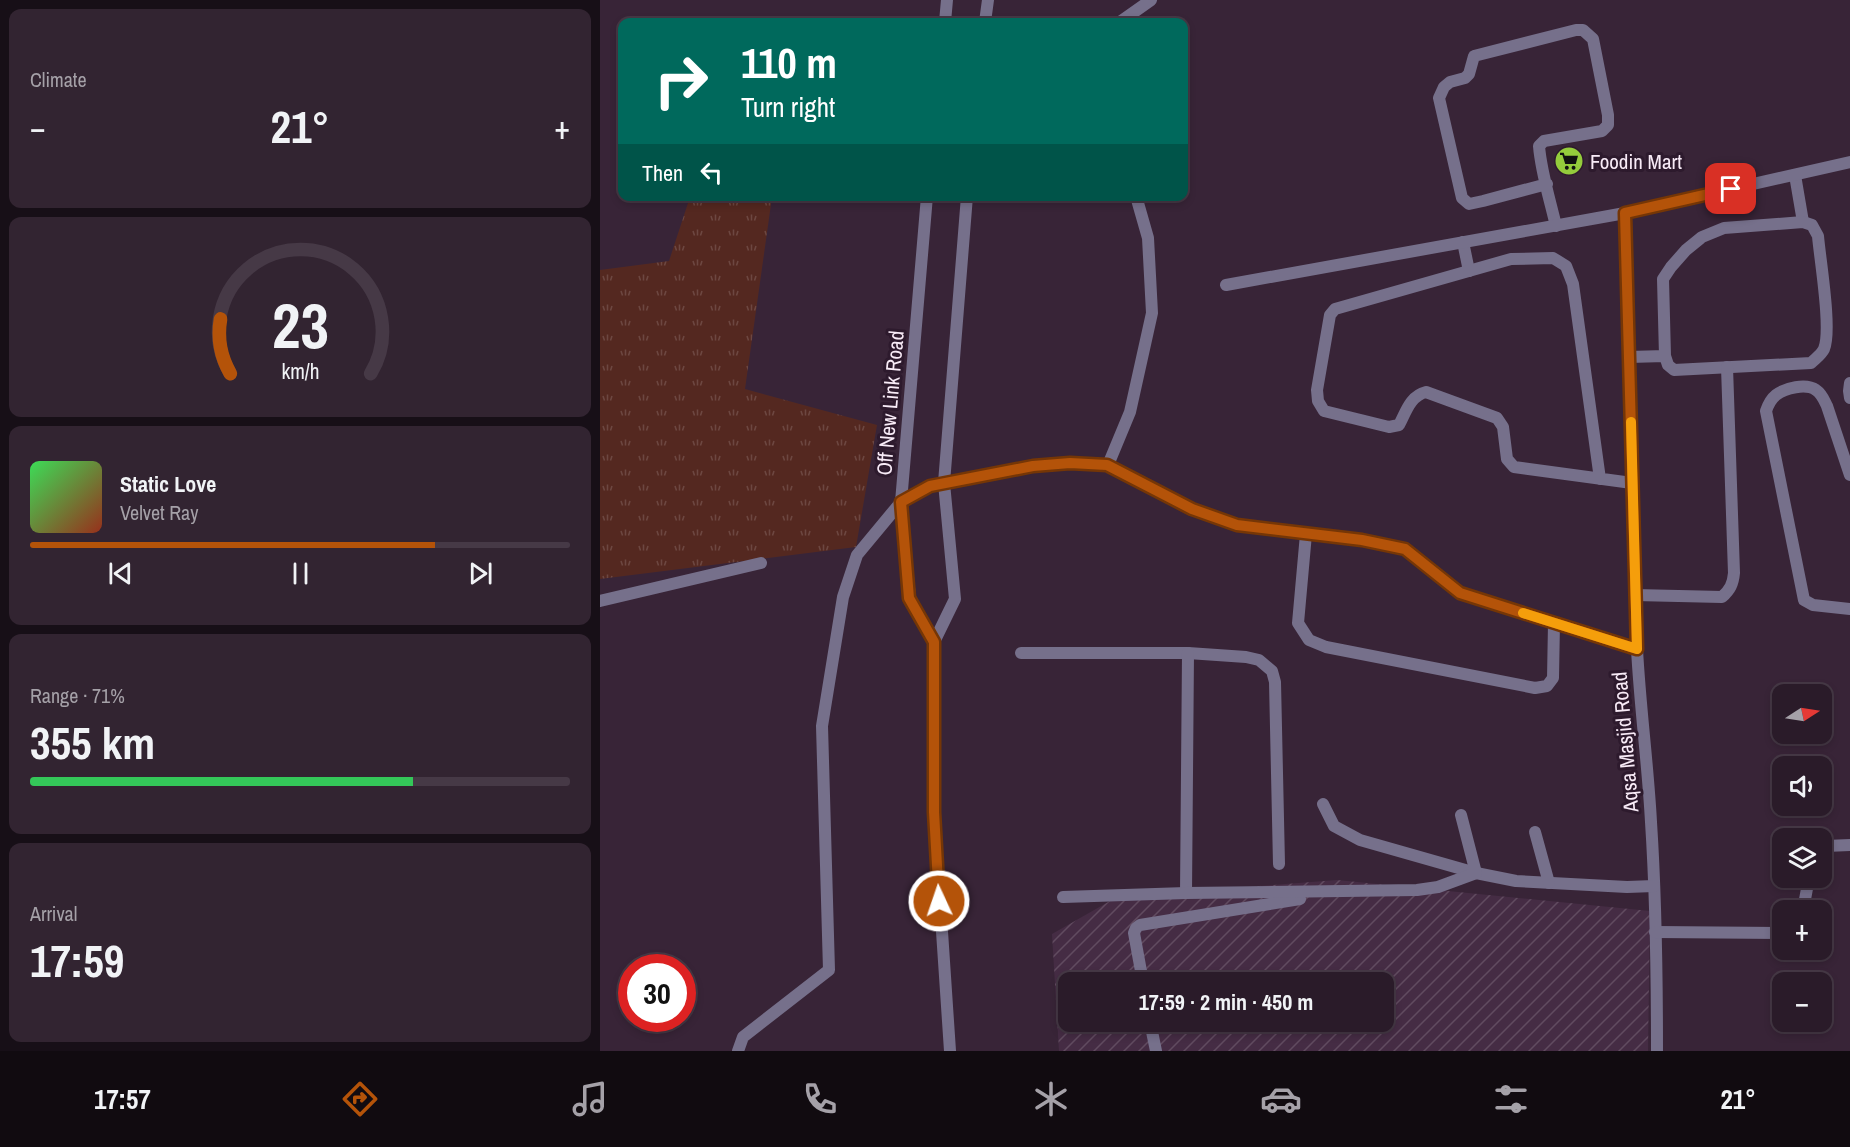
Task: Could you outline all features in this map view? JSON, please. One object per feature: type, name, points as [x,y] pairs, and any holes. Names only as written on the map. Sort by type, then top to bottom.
[{"type":"street","points":[[945,18],[947,0]]},
{"type":"street","points":[[986,18],[988,0]]},
{"type":"street","points":[[1126,18],[1151,0]]},
{"type":"street","points":[[1546,184],[1469,204],[1462,198],[1439,98],[1444,87],[1450,82],[1465,78],[1469,74],[1474,56],[1582,30],[1593,39],[1608,114],[1608,125],[1602,131],[1544,141],[1539,146],[1556,226]]},
{"type":"street","points":[[1226,285],[1625,213],[1850,162]]},
{"type":"street","points":[[1795,175],[1803,222]]},
{"type":"street","name":"Off New Link Road","points":[[927,201],[901,502],[909,598],[934,642]]},
{"type":"street","name":"Off New Link Road","points":[[950,1051],[934,812],[934,642],[955,599],[944,483],[967,201]]},
{"type":"street","points":[[1107,465],[1130,412],[1152,313],[1148,238],[1137,201]]},
{"type":"street","name":"Aqsa Masjid Road","points":[[1625,213],[1637,649],[1640,710],[1651,820],[1658,1051]]},
{"type":"street","points":[[1803,222],[1812,225],[1818,236],[1827,330],[1820,355],[1811,363],[1674,370],[1668,365],[1665,356],[1663,279],[1686,250],[1702,237],[1724,228],[1803,222]]},
{"type":"street","points":[[1463,242],[1469,271]]},
{"type":"street","points":[[1599,479],[1573,284],[1566,266],[1553,258],[1510,259],[1335,309],[1330,315],[1317,390],[1318,401],[1324,411],[1389,428],[1399,425],[1412,400],[1418,394],[1426,392],[1497,418],[1503,427],[1507,459],[1514,467],[1599,479],[1632,483]]},
{"type":"street","points":[[1629,357],[1665,356]]},
{"type":"street","points":[[1635,595],[1722,597],[1729,591],[1733,581],[1734,562],[1727,367]]},
{"type":"street","points":[[1850,383],[1848,391],[1850,398]]},
{"type":"street","points":[[1850,475],[1822,395],[1814,388],[1806,386],[1784,390],[1774,396],[1766,411],[1804,600],[1813,605],[1850,609]]},
{"type":"street","points":[[738,1051],[743,1037],[829,970],[822,726],[843,597],[857,555],[901,502],[930,486],[1033,466],[1070,463],[1107,465],[1192,509],[1237,525],[1362,540],[1405,549],[1460,593],[1637,649]]},
{"type":"street","points":[[1306,534],[1298,623],[1309,640],[1326,647],[1535,688],[1547,686],[1553,678],[1554,623]]},
{"type":"street","points":[[600,601],[761,564]]},
{"type":"street","points":[[1021,653],[1188,653],[1259,660],[1272,671],[1275,682],[1279,864]]},
{"type":"street","points":[[1186,893],[1188,653]]},
{"type":"street","points":[[1323,804],[1334,826],[1359,840],[1476,873],[1549,883],[1654,886]]},
{"type":"street","points":[[1461,815],[1476,873]]},
{"type":"street","points":[[1535,832],[1549,883]]},
{"type":"street","points":[[1832,846],[1850,845]]},
{"type":"street","points":[[1063,897],[1422,889],[1438,887],[1476,873]]},
{"type":"street","points":[[1141,972],[1134,933],[1140,925],[1300,899]]},
{"type":"street","points":[[1655,932],[1772,933]]},
{"type":"street","points":[[1152,1032],[1156,1051]]},
{"type":"shaded area","points":[[1337,880],[1650,911],[1648,1051],[1059,1051],[1052,934],[1117,897]]},
{"type":"green space","points":[[689,201],[771,201],[745,389],[877,425],[856,547],[600,579],[600,270],[669,261]]},
{"type":"slow traffic","points":[[1523,613],[1637,649],[1631,422]]},
{"type":"place","name":"Foodin Mart","points":[[1569,161]]},
{"type":"route","points":[[939,901],[934,812],[934,642],[909,598],[901,502],[930,486],[1033,466],[1070,463],[1107,465],[1192,509],[1237,525],[1362,540],[1405,549],[1460,593],[1637,649],[1625,213],[1731,189]]}]
